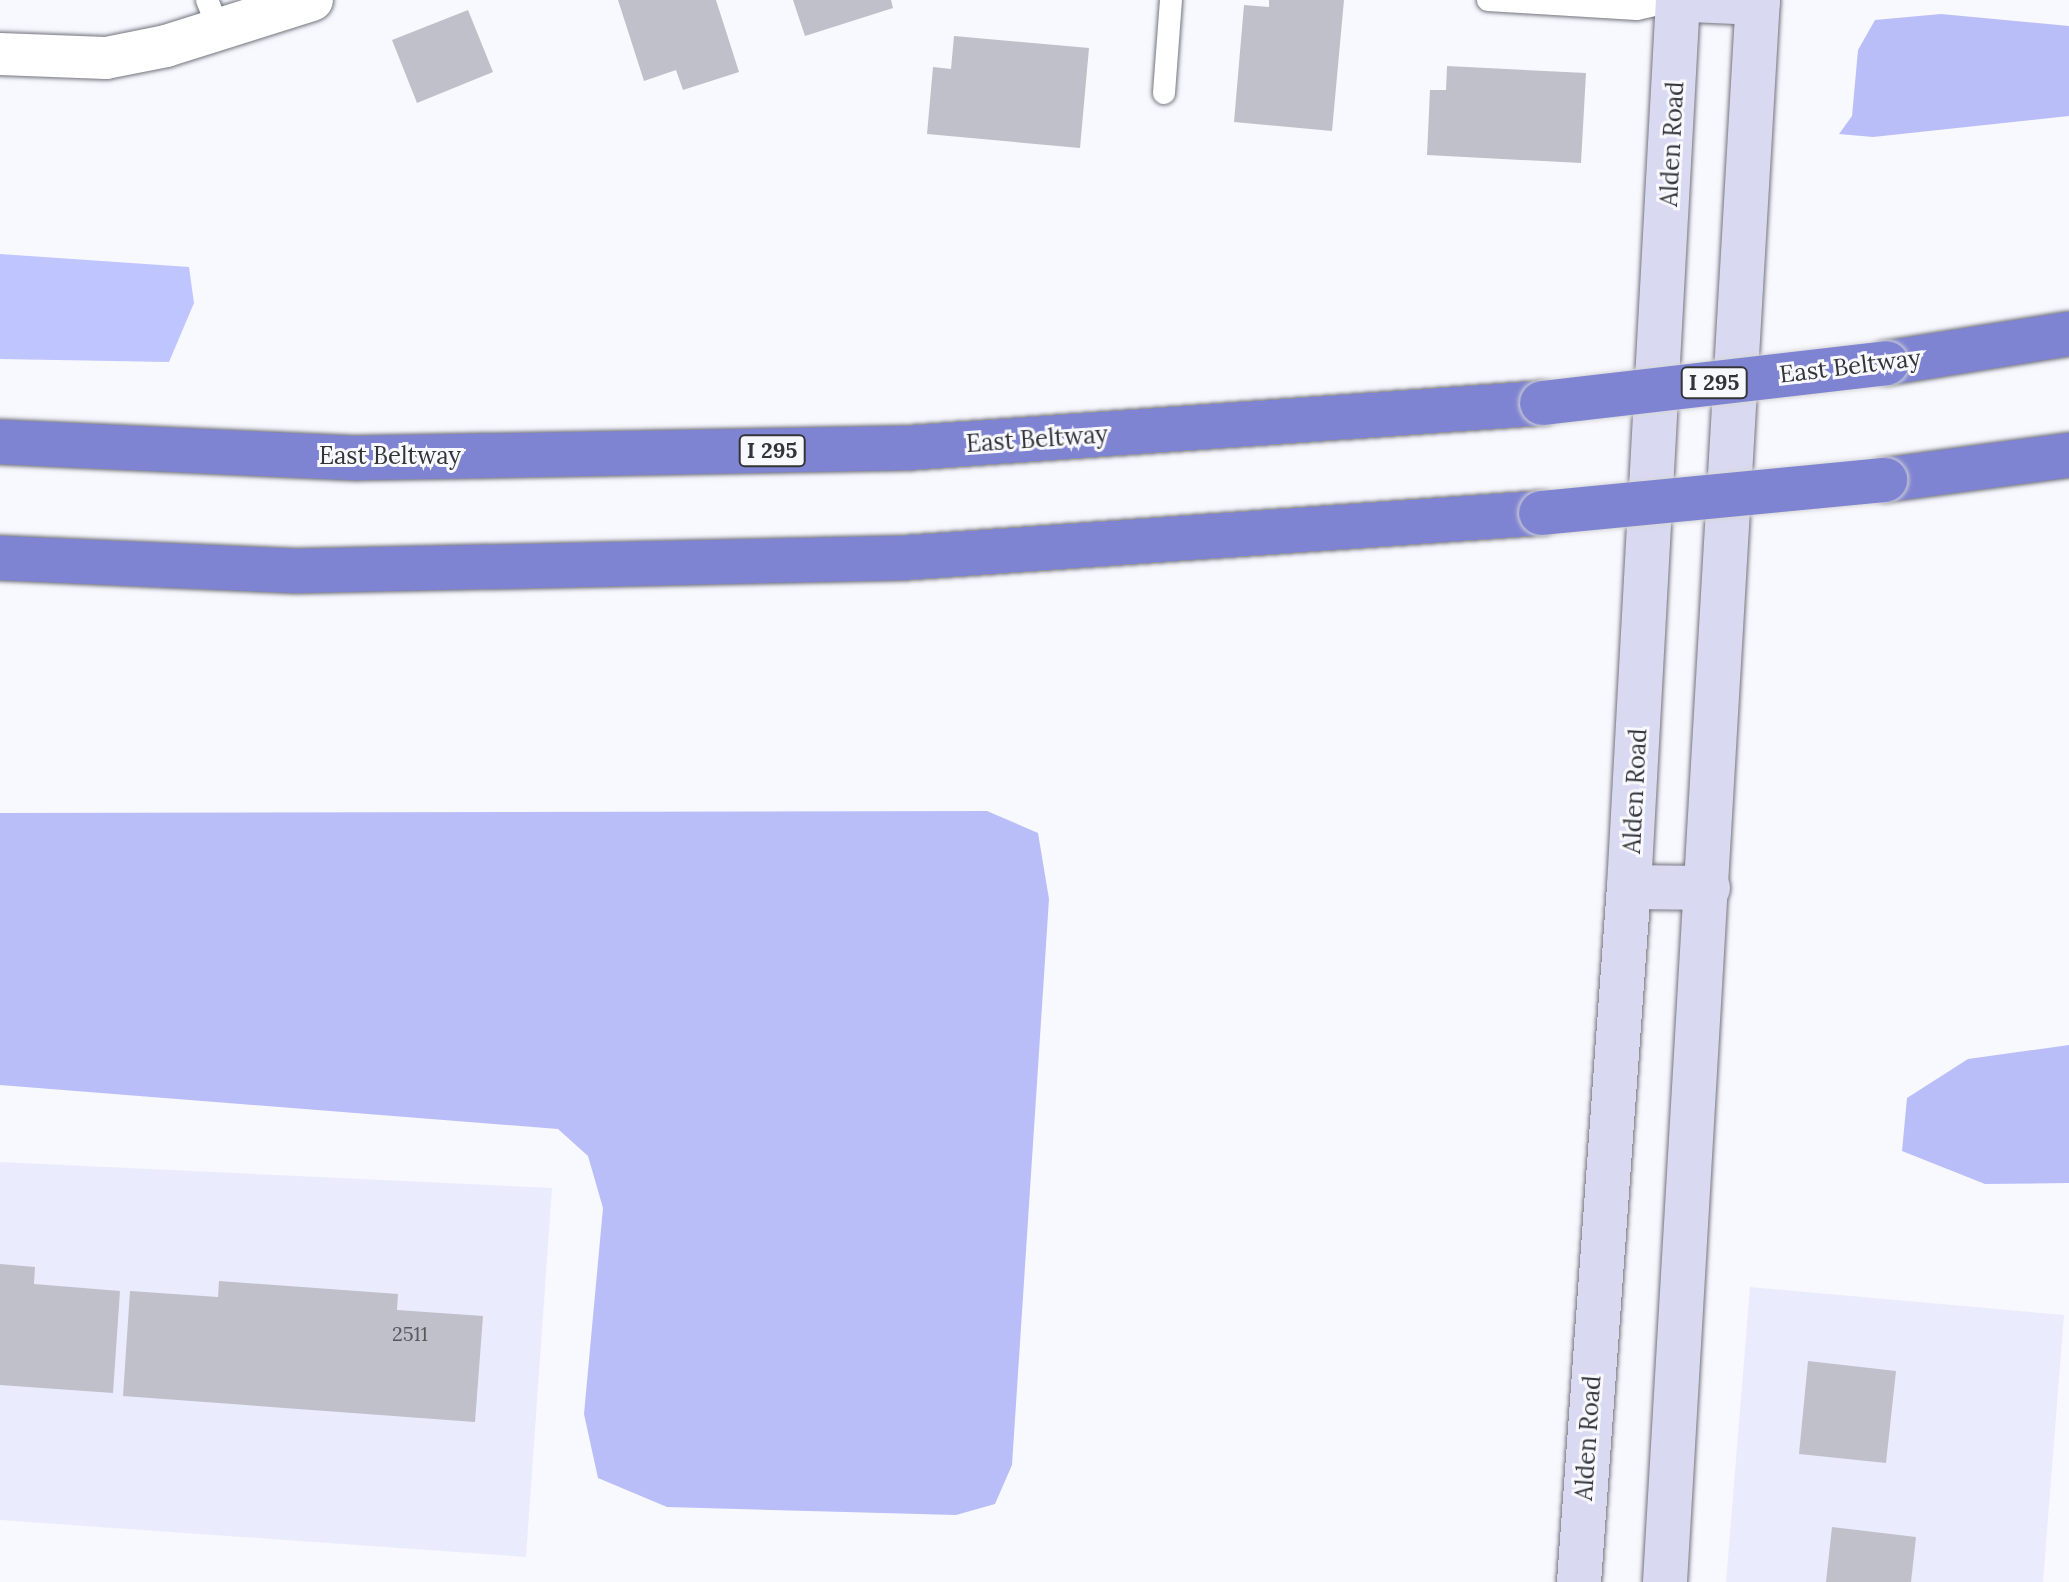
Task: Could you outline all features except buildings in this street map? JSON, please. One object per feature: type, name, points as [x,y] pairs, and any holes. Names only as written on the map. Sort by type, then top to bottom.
[{"type":"highway","name":"East Beltway","points":[[0,442],[358,458],[891,449],[1542,403],[1887,363],[2069,334]]},
{"type":"highway","points":[[0,558],[296,571],[902,558],[1541,513],[1885,480],[2069,455]]},
{"type":"street","points":[[0,54],[106,58],[213,15],[312,0]]},
{"type":"street","name":"Alden Road","points":[[1579,1582],[1629,887],[1677,0]]},
{"type":"street","points":[[1665,1582],[1758,1],[1691,0]]},
{"type":"street","points":[[1629,887],[1708,888]]},
{"type":"lane","points":[[1164,93],[1171,0]]},
{"type":"lane","points":[[1488,0],[1637,9],[1677,0]]},
{"type":"shaded area","points":[[1941,14],[2069,26],[2069,116],[1873,137],[1839,134],[1852,116],[1858,50],[1875,20]]},
{"type":"shaded area","points":[[0,254],[189,267],[194,303],[169,362],[0,359]]},
{"type":"shaded area","points":[[987,811],[1038,833],[1049,899],[1012,1465],[995,1504],[956,1515],[667,1507],[598,1478],[584,1414],[603,1208],[588,1156],[558,1129],[0,1085],[0,813]]},
{"type":"shaded area","points":[[2069,1045],[2069,1183],[1985,1184],[1902,1151],[1907,1098],[1968,1059]]},
{"type":"shaded area","points":[[0,1162],[552,1188],[526,1557],[0,1520]]},
{"type":"shaded area","points":[[1750,1287],[2064,1315],[2043,1582],[1726,1582]]}]
